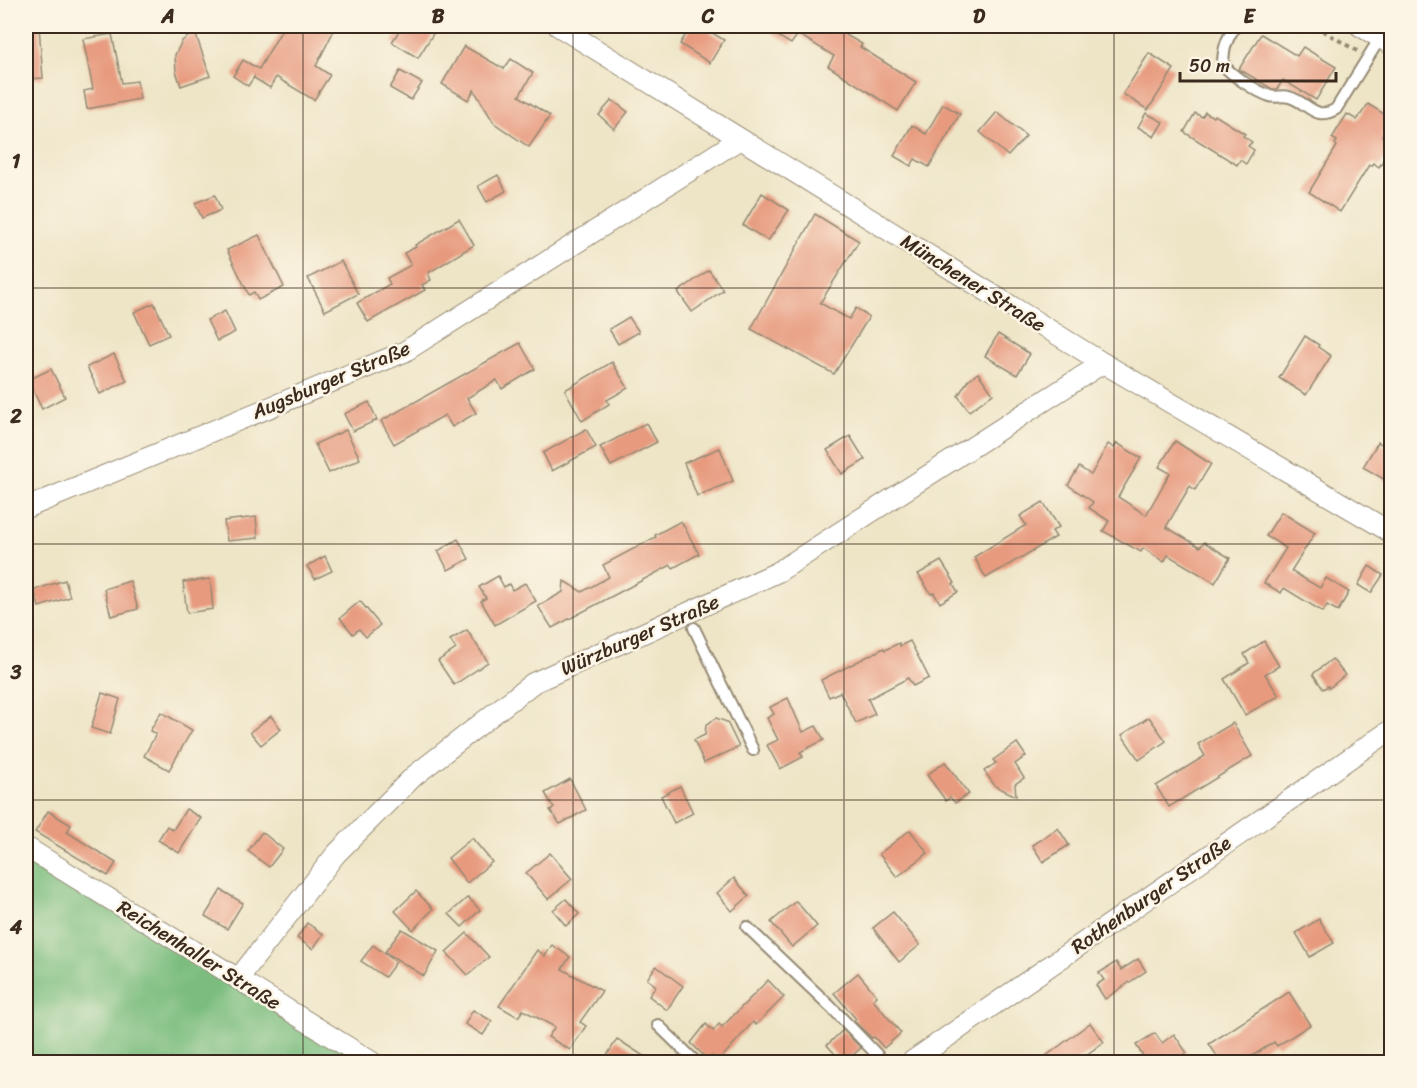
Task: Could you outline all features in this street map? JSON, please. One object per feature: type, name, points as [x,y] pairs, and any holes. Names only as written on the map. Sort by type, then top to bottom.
[{"type":"street","name":"Münchener Straße","points":[[558,26],[1103,363],[1392,533]]},
{"type":"street","points":[[1360,26],[1386,42]]},
{"type":"street","name":"Augsburger Straße","points":[[26,508],[404,352],[740,139]]},
{"type":"street","name":"Würzburger Straße","points":[[238,979],[336,854],[414,776],[533,683],[778,573],[1103,363]]},
{"type":"street","name":"Rothenburger Straße","points":[[910,1062],[1392,729]]},
{"type":"street","name":"Reichenhaller Straße","points":[[26,846],[372,1062]]},
{"type":"lane","points":[[1235,26],[1226,40],[1223,53],[1223,64],[1231,74],[1272,96],[1289,96],[1319,114],[1328,114],[1336,109],[1368,57],[1386,42]]},
{"type":"lane","points":[[694,628],[753,750]]},
{"type":"lane","points":[[747,927],[884,1062]]},
{"type":"lane","points":[[658,1025],[696,1062]]},
{"type":"path","points":[[1315,26],[1368,57]]},
{"type":"green space","points":[[26,846],[377,1062],[26,1062]]},
{"type":"building","points":[[26,26],[39,26],[43,78],[26,79]]},
{"type":"building","points":[[284,26],[321,26],[333,32],[316,66],[330,75],[314,100],[276,77],[270,88],[254,77],[248,86],[233,76],[243,60],[259,69]]},
{"type":"building","points":[[402,26],[438,26],[418,58],[392,42]]},
{"type":"building","points":[[691,26],[701,26],[724,40],[710,63],[680,44]]},
{"type":"building","points":[[761,26],[830,26],[862,44],[860,47],[916,82],[898,111],[828,66],[834,56],[798,34],[791,44]]},
{"type":"building","points":[[195,32],[210,76],[181,86],[176,71],[175,55],[182,41]]},
{"type":"building","points":[[112,34],[122,83],[137,81],[140,99],[87,109],[84,91],[93,89],[83,39]]},
{"type":"building","points":[[1261,34],[1297,56],[1303,47],[1336,67],[1316,100],[1283,80],[1277,89],[1272,89],[1239,69]]},
{"type":"building","points":[[464,46],[504,69],[511,59],[533,73],[519,96],[550,116],[529,147],[494,123],[474,90],[468,100],[442,84]]},
{"type":"building","points":[[1149,53],[1174,69],[1148,110],[1123,94]]},
{"type":"building","points":[[400,71],[422,83],[411,100],[390,88]]},
{"type":"building","points":[[612,100],[628,112],[614,129],[599,115]]},
{"type":"building","points":[[943,104],[960,114],[929,167],[915,159],[911,166],[894,156],[912,125],[926,134]]},
{"type":"building","points":[[1368,104],[1392,119],[1382,136],[1392,142],[1392,146],[1379,167],[1373,163],[1369,165],[1340,212],[1309,192],[1337,146],[1335,144],[1337,141],[1332,138],[1347,114],[1357,120]]},
{"type":"building","points":[[997,112],[1026,136],[1008,156],[980,132]]},
{"type":"building","points":[[1205,112],[1213,117],[1215,115],[1245,134],[1243,136],[1252,142],[1248,146],[1254,150],[1246,164],[1240,160],[1237,165],[1184,132],[1195,113],[1202,117]]},
{"type":"building","points":[[1146,113],[1163,122],[1154,137],[1138,127]]},
{"type":"building","points":[[498,175],[506,191],[487,202],[478,186]]},
{"type":"building","points":[[762,193],[789,210],[768,241],[743,225]]},
{"type":"building","points":[[215,195],[221,210],[202,218],[195,203]]},
{"type":"building","points":[[815,214],[859,241],[820,303],[849,319],[856,308],[869,317],[834,374],[751,329]]},
{"type":"building","points":[[459,219],[474,245],[428,273],[431,280],[422,285],[425,290],[368,322],[357,303],[390,284],[387,278],[411,265],[404,253]]},
{"type":"building","points":[[259,235],[284,287],[258,300],[254,292],[249,295],[227,250]]},
{"type":"building","points":[[341,261],[358,294],[325,311],[308,278]]},
{"type":"building","points":[[709,270],[723,290],[692,312],[678,292]]},
{"type":"building","points":[[154,303],[169,335],[149,344],[134,312]]},
{"type":"building","points":[[225,311],[235,332],[217,341],[207,320]]},
{"type":"building","points":[[629,317],[639,332],[618,344],[609,329]]},
{"type":"building","points":[[998,334],[1030,354],[1017,375],[985,356]]},
{"type":"building","points":[[1305,336],[1331,356],[1306,395],[1279,378]]},
{"type":"building","points":[[520,343],[535,369],[502,389],[497,380],[467,398],[476,413],[452,427],[445,415],[394,444],[381,421]]},
{"type":"building","points":[[114,354],[127,381],[100,394],[87,367]]},
{"type":"building","points":[[612,362],[628,388],[607,400],[609,404],[582,421],[565,390]]},
{"type":"building","points":[[51,369],[65,397],[42,409],[28,380]]},
{"type":"building","points":[[978,373],[993,394],[969,411],[958,396],[968,380]]},
{"type":"building","points":[[369,402],[377,420],[353,431],[344,414]]},
{"type":"building","points":[[646,423],[657,442],[611,466],[600,447]]},
{"type":"building","points":[[586,429],[596,447],[552,471],[543,453]]},
{"type":"building","points":[[346,430],[360,459],[329,473],[315,444]]},
{"type":"building","points":[[850,436],[865,460],[842,474],[827,450]]},
{"type":"building","points":[[1175,441],[1211,464],[1195,490],[1190,486],[1166,527],[1200,547],[1204,542],[1230,558],[1215,583],[1168,555],[1164,562],[1143,548],[1141,552],[1103,531],[1109,521],[1089,508],[1093,502],[1068,485],[1079,467],[1091,475],[1108,444],[1114,448],[1117,443],[1141,458],[1118,497],[1146,515],[1170,473],[1159,467]]},
{"type":"building","points":[[1378,442],[1392,450],[1392,484],[1363,467]]},
{"type":"building","points":[[720,448],[733,481],[697,496],[684,463]]},
{"type":"building","points":[[1043,502],[1059,527],[1052,531],[1056,537],[986,578],[974,557],[1026,525],[1020,516]]},
{"type":"building","points":[[1281,512],[1315,533],[1291,571],[1320,588],[1326,578],[1349,592],[1338,611],[1327,605],[1323,612],[1284,588],[1281,593],[1264,583],[1286,548],[1266,536]]},
{"type":"building","points":[[256,517],[258,538],[227,541],[224,521]]},
{"type":"building","points":[[681,521],[699,554],[673,568],[671,565],[552,628],[538,606],[563,592],[564,581],[582,592],[609,577],[603,565]]},
{"type":"building","points":[[458,539],[469,559],[448,570],[438,551]]},
{"type":"building","points":[[325,556],[332,571],[315,579],[307,566]]},
{"type":"building","points":[[941,561],[958,592],[940,603],[918,574]]},
{"type":"building","points":[[1369,566],[1383,575],[1371,593],[1358,585]]},
{"type":"building","points":[[498,576],[504,587],[509,584],[512,590],[525,583],[536,601],[495,625],[481,601],[486,598],[479,587]]},
{"type":"building","points":[[210,579],[213,609],[187,613],[183,582]]},
{"type":"building","points":[[65,580],[70,597],[39,607],[34,590]]},
{"type":"building","points":[[130,581],[138,609],[111,616],[104,589]]},
{"type":"building","points":[[360,601],[380,625],[366,637],[359,629],[353,634],[340,618]]},
{"type":"building","points":[[467,630],[488,662],[454,685],[438,661],[456,649],[450,640]]},
{"type":"building","points":[[910,641],[929,678],[913,686],[908,678],[868,699],[875,714],[856,723],[840,692],[829,697],[821,680],[884,648],[885,650],[899,643],[900,646]]},
{"type":"building","points":[[1264,641],[1279,666],[1265,674],[1279,696],[1245,715],[1224,679],[1249,663],[1244,654]]},
{"type":"building","points":[[1332,659],[1345,675],[1329,688],[1328,686],[1323,689],[1313,674]]},
{"type":"building","points":[[102,693],[120,699],[110,734],[91,728]]},
{"type":"building","points":[[788,698],[803,732],[816,726],[824,740],[800,752],[803,757],[780,769],[767,745],[778,740],[767,718],[774,714],[770,707]]},
{"type":"building","points":[[161,712],[192,730],[169,770],[144,756],[156,734],[150,731]]},
{"type":"building","points":[[271,716],[281,729],[261,745],[250,732]]},
{"type":"building","points":[[1149,717],[1166,741],[1139,760],[1122,735]]},
{"type":"building","points":[[716,718],[727,722],[739,747],[704,763],[694,740],[705,735],[706,725]]},
{"type":"building","points":[[1233,723],[1252,756],[1169,807],[1156,786],[1205,756],[1198,744]]},
{"type":"building","points":[[1017,743],[1026,756],[1015,764],[1024,778],[1015,784],[1016,796],[995,786],[984,771],[996,763],[993,760]]},
{"type":"building","points":[[945,762],[969,794],[955,803],[950,797],[946,801],[927,775]]},
{"type":"building","points":[[570,779],[586,810],[560,824],[550,810],[554,808],[545,793]]},
{"type":"building","points":[[680,786],[693,813],[674,823],[661,796]]},
{"type":"building","points":[[186,809],[201,818],[179,853],[158,840],[167,826],[173,830]]},
{"type":"building","points":[[48,811],[71,825],[67,832],[116,863],[108,876],[35,832]]},
{"type":"building","points":[[1058,828],[1069,845],[1043,862],[1032,845]]},
{"type":"building","points":[[910,830],[928,853],[897,877],[879,854]]},
{"type":"building","points":[[262,832],[283,849],[269,867],[248,851]]},
{"type":"building","points":[[472,838],[492,862],[467,883],[448,858]]},
{"type":"building","points":[[550,853],[572,879],[548,899],[526,873]]},
{"type":"building","points":[[734,878],[749,896],[732,911],[717,893]]},
{"type":"building","points":[[221,890],[243,903],[227,929],[205,916]]},
{"type":"building","points":[[416,891],[433,909],[413,930],[395,911]]},
{"type":"building","points":[[468,897],[480,910],[462,927],[449,914]]},
{"type":"building","points":[[566,899],[579,914],[566,926],[553,910]]},
{"type":"building","points":[[796,901],[817,926],[792,947],[771,922]]},
{"type":"building","points":[[893,912],[920,945],[899,962],[873,928]]},
{"type":"building","points":[[1319,919],[1334,943],[1310,957],[1296,933]]},
{"type":"building","points":[[307,923],[323,934],[313,949],[297,938]]},
{"type":"building","points":[[402,929],[438,951],[424,976],[385,952]]},
{"type":"building","points":[[467,933],[489,957],[468,975],[446,952]]},
{"type":"building","points":[[373,945],[396,962],[385,977],[361,961]]},
{"type":"building","points":[[552,945],[570,957],[562,969],[602,991],[580,1022],[586,1026],[570,1050],[548,1037],[555,1027],[523,1010],[518,1017],[499,1006],[537,950],[545,956]]},
{"type":"building","points":[[1138,959],[1146,971],[1105,999],[1096,985],[1104,980],[1099,973],[1116,962],[1121,970]]},
{"type":"building","points":[[656,966],[683,986],[667,1010],[649,996],[656,986],[647,979]]},
{"type":"building","points":[[858,973],[877,996],[873,1000],[901,1033],[884,1048],[854,1021],[856,1019],[834,993]]},
{"type":"building","points":[[768,980],[784,997],[756,1025],[753,1022],[718,1062],[712,1056],[708,1060],[691,1043],[706,1024],[713,1031],[719,1024],[722,1027]]},
{"type":"building","points":[[1289,992],[1310,1025],[1277,1046],[1274,1042],[1243,1062],[1221,1062],[1209,1044]]},
{"type":"building","points":[[473,1010],[492,1021],[483,1035],[465,1024]]},
{"type":"building","points":[[1090,1023],[1104,1042],[1076,1062],[1038,1062]]},
{"type":"building","points":[[843,1030],[861,1048],[845,1062],[842,1062],[827,1045]]},
{"type":"building","points":[[1155,1033],[1162,1043],[1174,1034],[1187,1053],[1173,1062],[1147,1062],[1136,1045]]},
{"type":"building","points":[[617,1039],[653,1062],[603,1062]]}]
